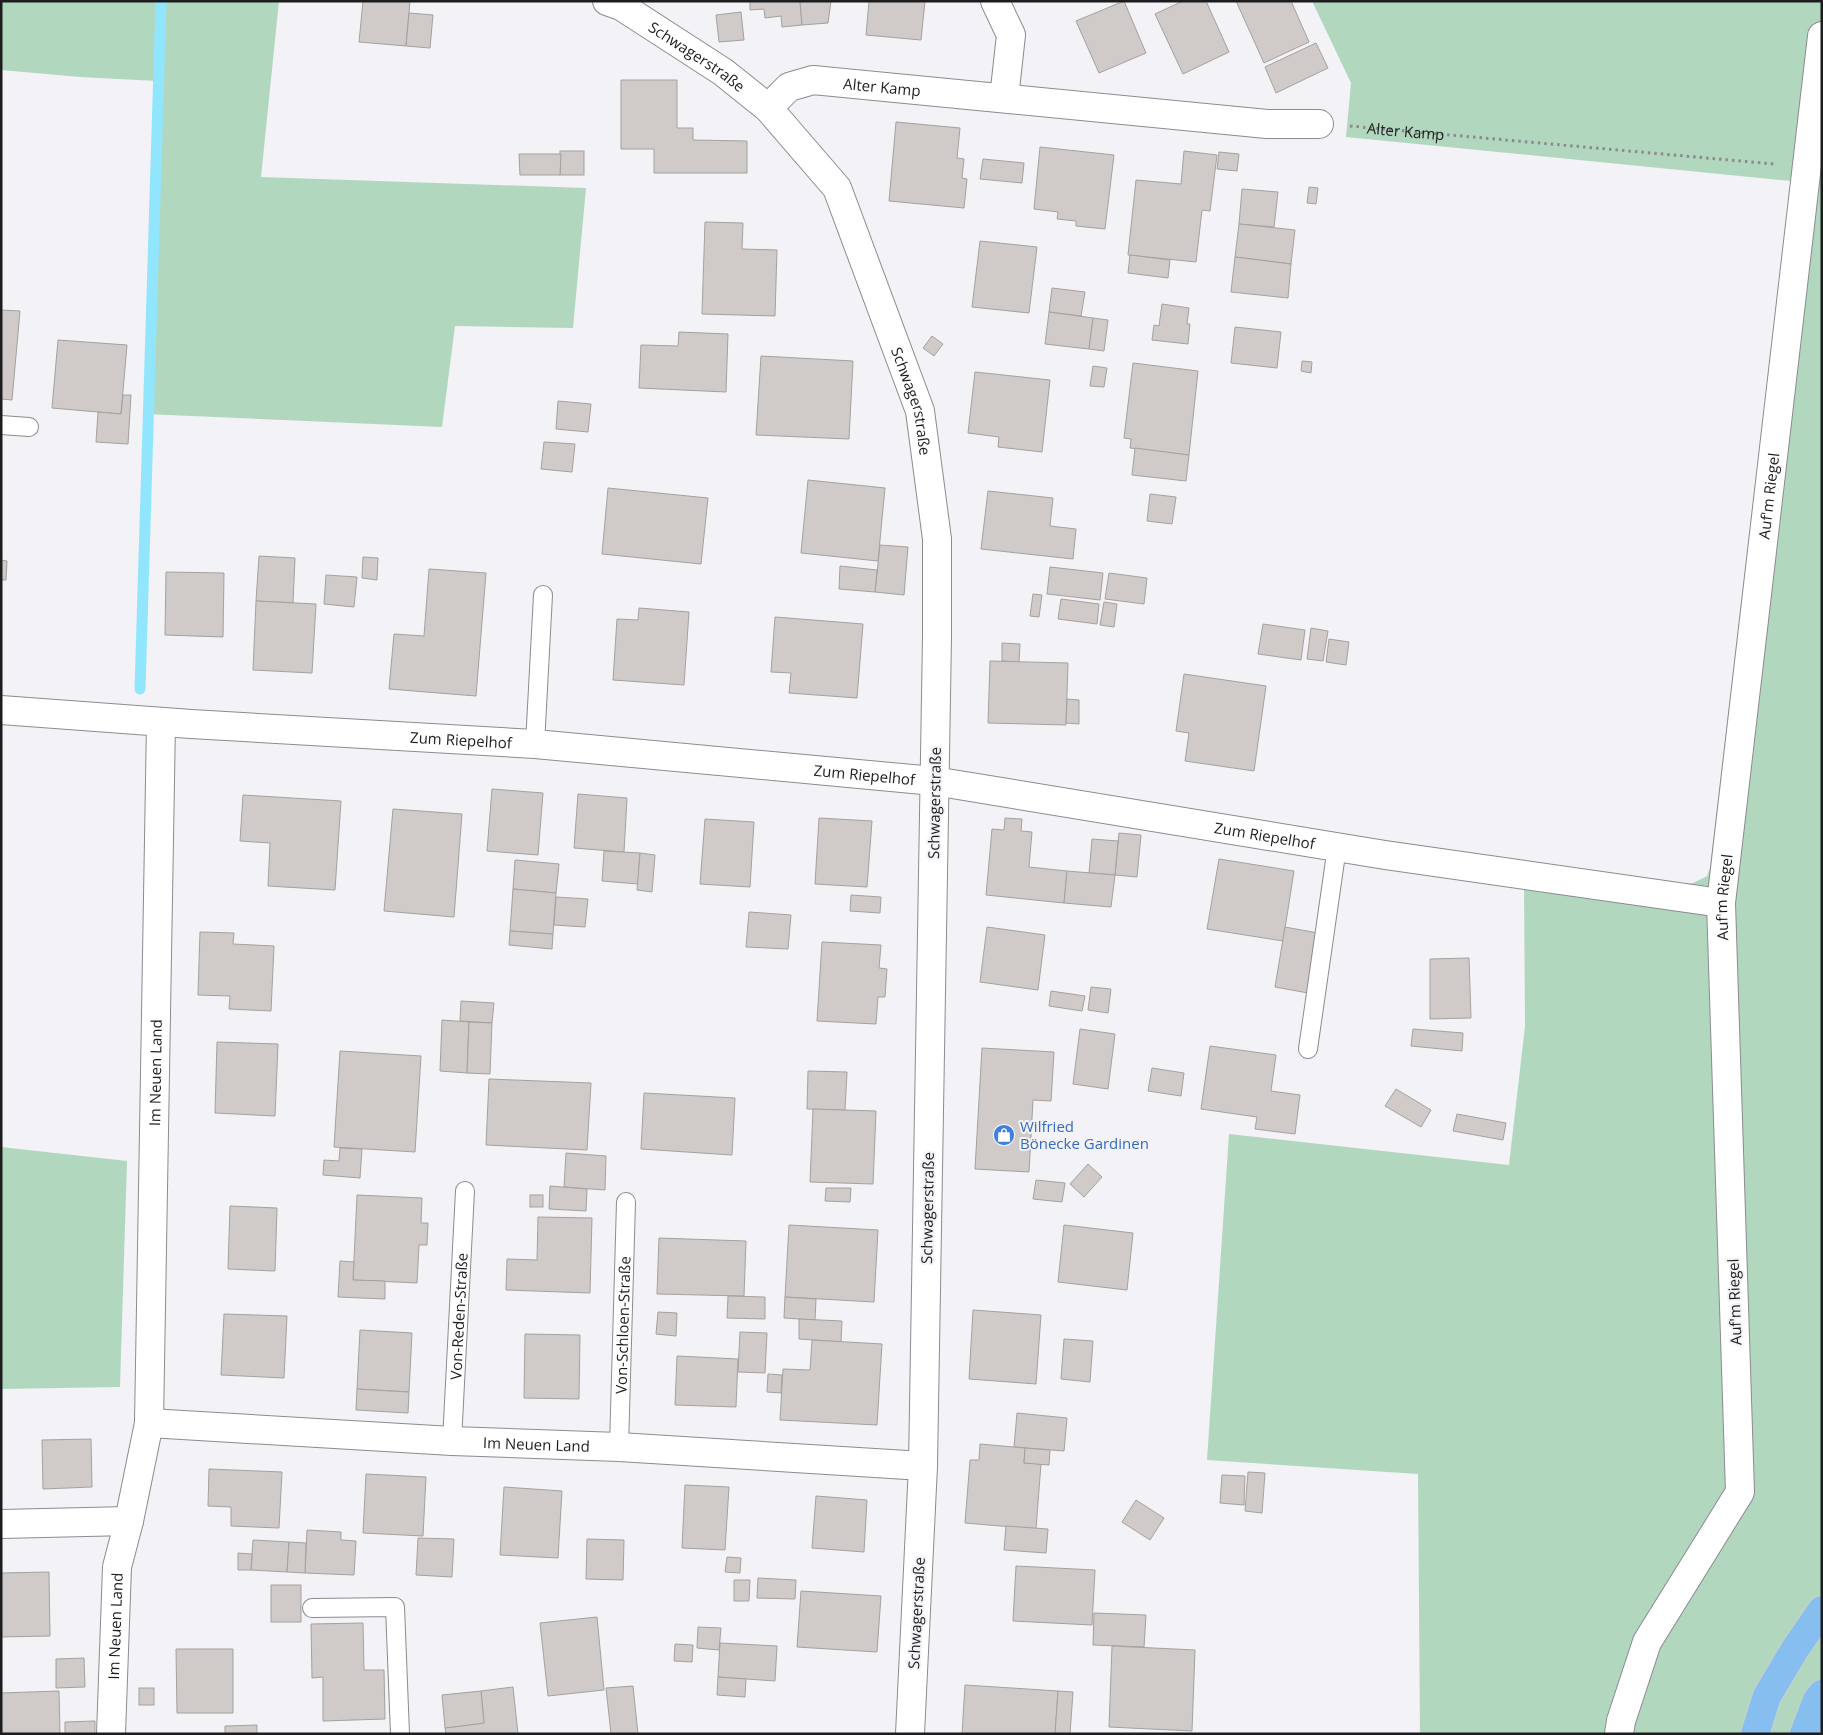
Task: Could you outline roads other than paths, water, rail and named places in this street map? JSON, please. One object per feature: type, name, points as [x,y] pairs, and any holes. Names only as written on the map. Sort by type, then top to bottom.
[{"type":"highway","points":[[1755,1734],[1767,1696],[1795,1649],[1822,1610]]},
{"type":"highway","points":[[1804,1734],[1817,1700],[1822,1694]]},
{"type":"street","name":"Schwagerstraße","points":[[607,1],[621,6],[723,72],[768,108],[837,188],[920,411],[937,540],[937,637],[923,1466],[910,1734]]},
{"type":"street","points":[[995,1],[1011,35],[1004,98]]},
{"type":"street","name":"Auf'm Riegel","points":[[1618,1734],[1647,1642],[1740,1492],[1720,903],[1822,36]]},
{"type":"street","name":"Alter Kamp","points":[[768,108],[789,87],[812,80],[1267,124],[1319,124]]},
{"type":"street","name":"Zum Riepelhof","points":[[1,710],[162,722],[535,744],[934,781],[1337,847],[1720,903]]},
{"type":"street","name":"Im Neuen Land","points":[[111,1734],[117,1568],[129,1521],[149,1423],[162,722]]},
{"type":"street","name":"Im Neuen Land","points":[[149,1423],[452,1441],[619,1447],[923,1466]]},
{"type":"street","points":[[1,1524],[129,1521]]},
{"type":"lane","points":[[1,425],[28,427]]},
{"type":"lane","points":[[535,744],[543,596]]},
{"type":"lane","points":[[1308,1049],[1337,847]]},
{"type":"lane","name":"Von-Reden-Straße","points":[[452,1441],[465,1191]]},
{"type":"lane","name":"Von-Schloen-Straße","points":[[619,1447],[626,1202]]},
{"type":"lane","points":[[312,1608],[395,1607],[400,1734]]},
{"type":"waterway","points":[[140,689],[161,1]]},
{"type":"place","name":"Wilfried Bönecke Gardinen","points":[[1004,1135]]}]
